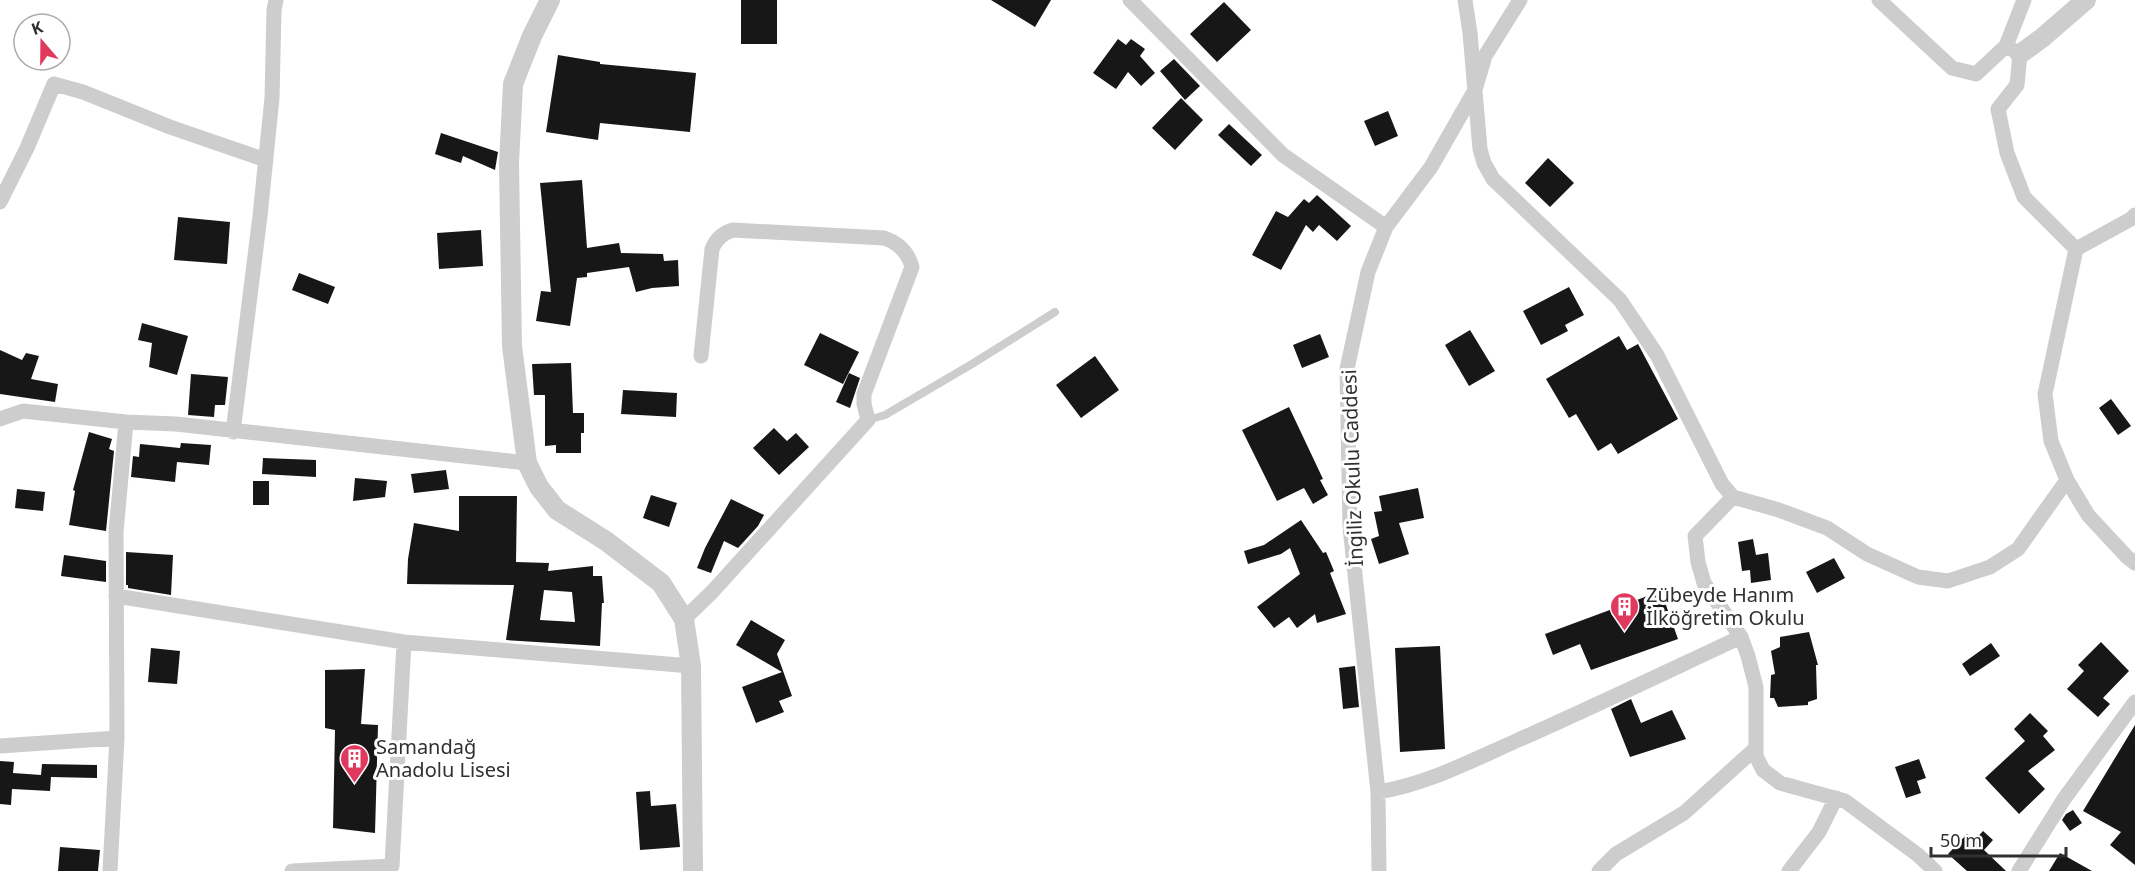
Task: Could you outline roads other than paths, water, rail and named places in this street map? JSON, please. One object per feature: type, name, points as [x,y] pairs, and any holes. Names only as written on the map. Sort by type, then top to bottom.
[{"type":"street","points":[[233,432],[266,160],[272,98],[276,0]]},
{"type":"street","points":[[549,0],[513,84],[509,163],[512,346],[527,463],[539,487],[557,510],[606,541],[661,583],[684,619],[692,666],[693,871]]},
{"type":"street","points":[[1130,0],[1283,155],[1386,227]]},
{"type":"street","points":[[1465,0],[1480,149],[1484,163],[1493,179],[1620,300],[1657,355],[1722,484],[1733,497],[1779,510],[1827,528],[1867,554],[1918,577],[1948,581],[1990,567],[2018,549],[2067,480]]},
{"type":"street","name":"İngiliz Okulu Caddesi","points":[[1379,871],[1378,792],[1350,527],[1347,369],[1368,272],[1386,227],[1431,167],[1475,90],[1485,56],[1520,0]]},
{"type":"street","points":[[1879,0],[1952,68],[1977,74],[2013,50],[2042,38],[2086,0]]},
{"type":"street","points":[[2024,0],[2013,50],[2018,85],[1998,109],[2007,153],[2024,197],[2076,249]]},
{"type":"street","points":[[0,202],[27,148],[54,84],[83,92],[170,127],[266,160]]},
{"type":"street","points":[[2135,215],[2076,249],[2045,394],[2051,441],[2067,480],[2088,515],[2135,563]]},
{"type":"street","points":[[684,619],[720,583],[868,420],[864,394],[912,267],[905,251],[884,238],[733,230],[722,235],[712,249],[701,356]]},
{"type":"street","points":[[0,418],[22,411],[126,422],[176,424],[527,463]]},
{"type":"street","points":[[110,871],[117,738],[116,532],[126,422]]},
{"type":"street","points":[[1733,497],[1695,536],[1698,562],[1704,583],[1741,637],[1748,656],[1756,687],[1756,756],[1763,770],[1780,783],[1845,801],[1875,822],[1935,871]]},
{"type":"street","points":[[116,596],[404,642],[692,666]]},
{"type":"street","points":[[1378,792],[1435,777],[1585,711],[1741,637]]},
{"type":"street","points":[[292,871],[392,866],[404,642]]},
{"type":"street","points":[[2019,871],[2064,799],[2135,702]]},
{"type":"street","points":[[0,746],[117,738]]},
{"type":"street","points":[[1599,871],[1616,854],[1684,813],[1756,748]]},
{"type":"street","points":[[1789,871],[1819,832],[1836,798]]},
{"type":"lane","points":[[868,420],[885,415],[905,404],[1055,312]]},
{"type":"place","name":"Zübeyde Hanım İlköğretim Okulu","points":[[1625,632]]},
{"type":"place","name":"Samandağ Anadolu Lisesi","points":[[355,784]]}]
